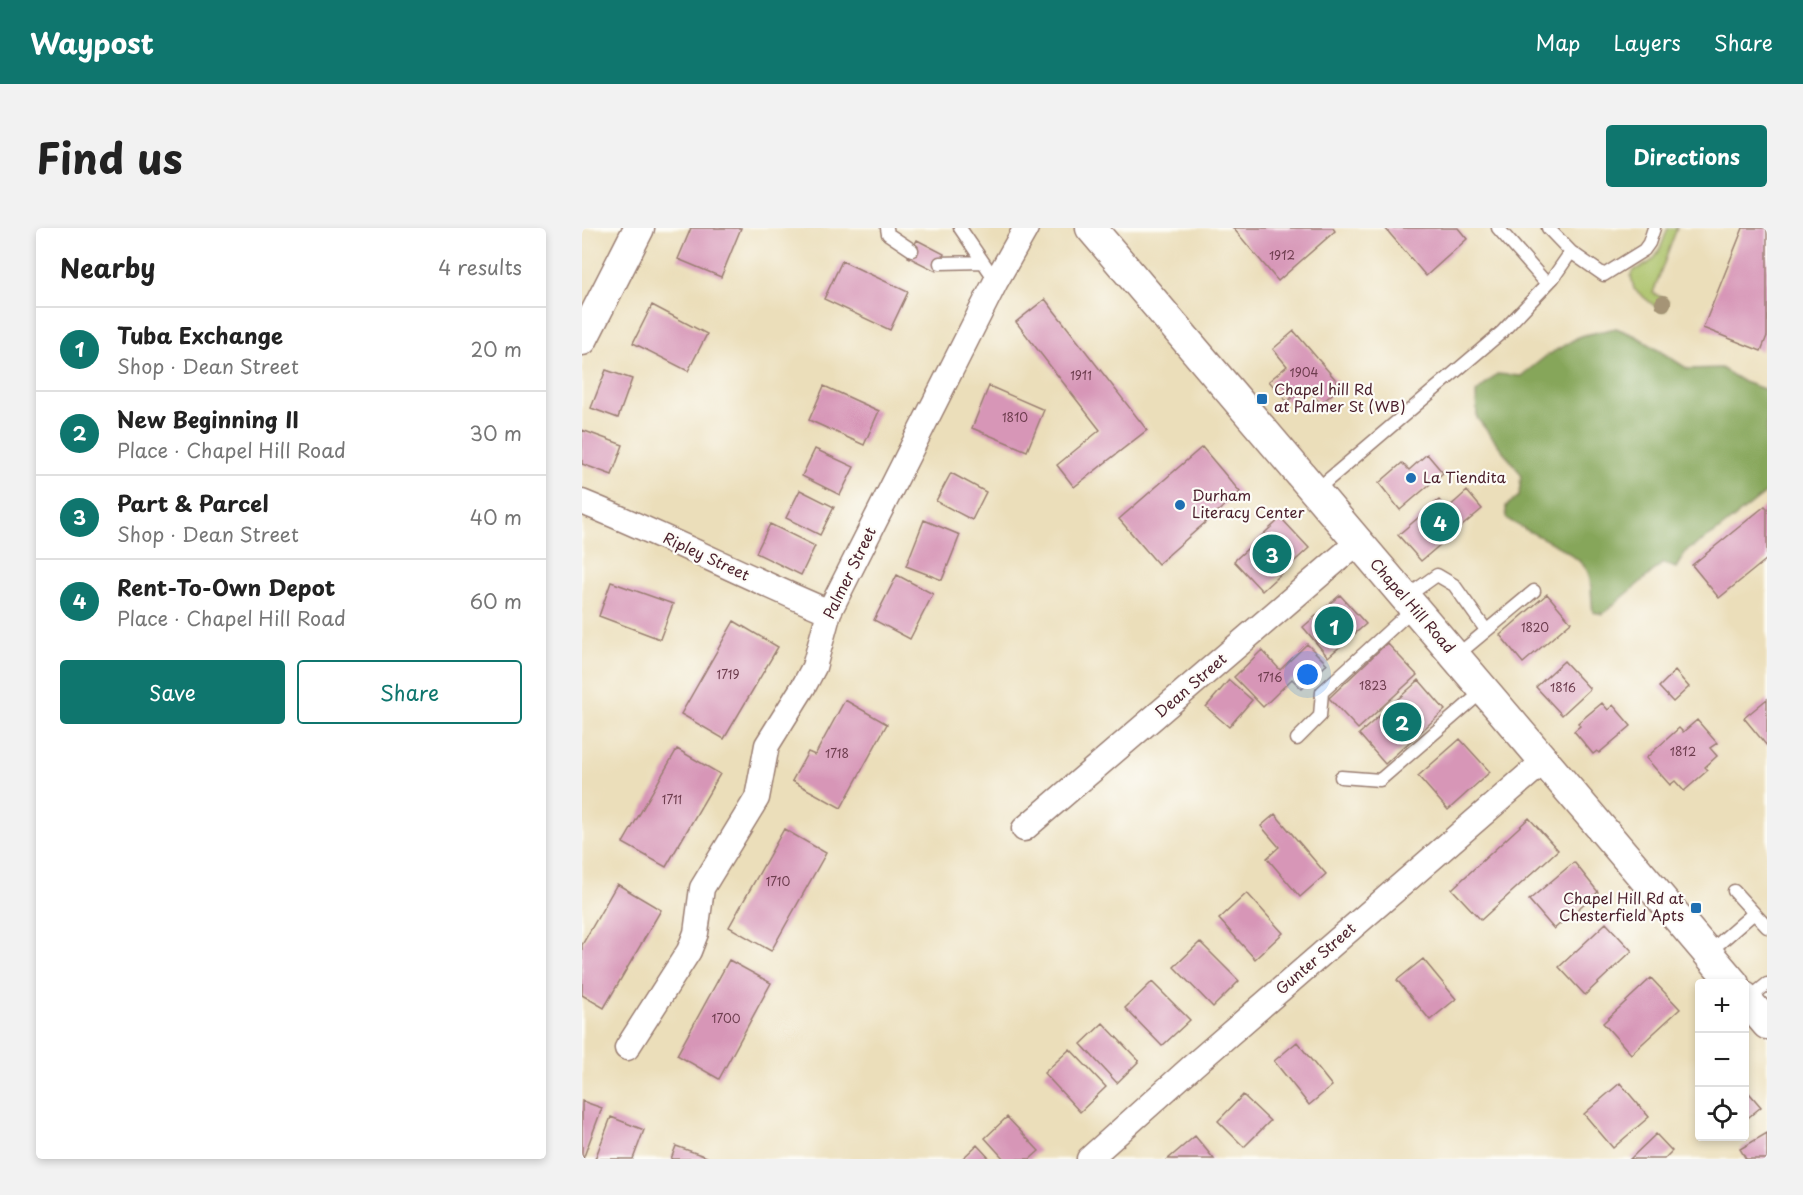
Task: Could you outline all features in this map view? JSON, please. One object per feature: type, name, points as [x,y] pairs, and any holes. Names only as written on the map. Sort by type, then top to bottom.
[{"type":"street","points":[[582,340],[639,228]]},
{"type":"street","name":"Palmer Street","points":[[627,1048],[689,951],[696,933],[702,888],[757,798],[767,745],[814,666],[829,612],[990,272],[1026,228]]},
{"type":"street","name":"Chapel Hill Road","points":[[1091,228],[1544,761],[1708,952],[1736,979]]},
{"type":"street","name":"Ripley Street","points":[[582,502],[829,612]]},
{"type":"street","name":"Dean Street","points":[[1024,829],[1358,542]]},
{"type":"street","name":"Gunter Street","points":[[1089,1159],[1204,1056],[1544,761]]},
{"type":"street","name":"Chapel Hill Road","points":[[1749,993],[1767,1024]]},
{"type":"lane","points":[[887,228],[888,234],[912,250]]},
{"type":"lane","points":[[960,228],[990,272]]},
{"type":"lane","points":[[1498,228],[1547,284]]},
{"type":"lane","points":[[1548,228],[1571,252],[1604,275],[1644,250],[1654,228]]},
{"type":"lane","points":[[1315,491],[1502,332],[1547,284],[1571,252]]},
{"type":"lane","points":[[940,263],[990,272]]},
{"type":"lane","points":[[1297,739],[1320,716],[1322,692],[1437,575],[1455,585],[1486,630]]},
{"type":"lane","points":[[1455,657],[1534,591]]},
{"type":"lane","points":[[1341,777],[1380,780],[1484,690]]},
{"type":"lane","points":[[1734,891],[1767,927]]},
{"type":"lane","points":[[1708,952],[1754,913]]},
{"type":"green space","points":[[1668,228],[1677,228],[1653,293],[1668,301],[1666,310],[1662,312],[1634,289],[1631,276],[1634,270],[1649,263],[1657,255]]},
{"type":"green space","points":[[1616,328],[1636,336],[1688,369],[1721,368],[1744,382],[1767,390],[1767,492],[1715,533],[1686,551],[1676,568],[1663,563],[1603,614],[1593,612],[1589,575],[1576,558],[1506,518],[1506,506],[1519,496],[1521,474],[1477,418],[1476,393],[1497,374],[1521,376],[1546,356],[1580,336]]},
{"type":"building","points":[[691,228],[741,228],[721,277],[678,259]]},
{"type":"building","points":[[1233,228],[1333,228],[1335,231],[1278,281]]},
{"type":"building","points":[[1385,228],[1458,228],[1467,239],[1426,276]]},
{"type":"building","points":[[1743,228],[1767,228],[1767,336],[1761,351],[1703,328]]},
{"type":"building","points":[[917,240],[944,254],[936,271],[908,257]]},
{"type":"building","points":[[842,261],[908,292],[890,330],[824,299]]},
{"type":"building","points":[[1045,299],[1147,430],[1074,487],[1057,465],[1100,430],[1016,322]]},
{"type":"building","points":[[652,305],[707,334],[688,371],[633,343]]},
{"type":"building","points":[[1294,331],[1341,386],[1321,404],[1305,386],[1287,402],[1269,381],[1287,366],[1273,349]]},
{"type":"building","points":[[606,370],[632,379],[618,418],[591,408]]},
{"type":"building","points":[[824,386],[879,411],[864,445],[809,420]]},
{"type":"building","points":[[989,386],[1044,410],[1027,451],[972,428]]},
{"type":"building","points":[[582,430],[623,445],[612,475],[582,464]]},
{"type":"building","name":"Durham Literacy Center","points":[[1202,447],[1240,492],[1158,564],[1119,519]]},
{"type":"building","points":[[815,449],[854,467],[840,495],[802,476]]},
{"type":"building","name":"La Tiendita","points":[[1427,454],[1443,473],[1400,510],[1379,483],[1402,463],[1409,470]]},
{"type":"building","points":[[951,473],[986,492],[972,520],[936,501]]},
{"type":"building","points":[[800,490],[834,507],[820,535],[786,518]]},
{"type":"building","points":[[1467,491],[1482,509],[1421,561],[1398,535],[1439,500],[1447,509]]},
{"type":"building","points":[[1765,506],[1767,508],[1767,559],[1719,598],[1692,565]]},
{"type":"building","points":[[1281,518],[1309,548],[1262,591],[1234,561]]},
{"type":"building","points":[[924,520],[960,535],[942,580],[906,566]]},
{"type":"building","points":[[770,524],[815,546],[801,575],[756,553]]},
{"type":"building","points":[[897,575],[933,594],[910,639],[874,620]]},
{"type":"building","points":[[611,582],[673,604],[660,639],[599,616]]},
{"type":"building","points":[[1547,594],[1571,622],[1523,663],[1500,635]]},
{"type":"building","points":[[1340,595],[1366,624],[1328,657],[1303,627]]},
{"type":"building","points":[[734,621],[778,647],[724,739],[681,714]]},
{"type":"building","points":[[1387,643],[1417,675],[1358,729],[1329,698]]},
{"type":"building","points":[[1307,644],[1327,664],[1302,689],[1292,679],[1263,707],[1234,677],[1262,650],[1280,670]]},
{"type":"building","points":[[1564,661],[1590,689],[1562,715],[1536,687]]},
{"type":"building","points":[[1675,671],[1689,687],[1673,702],[1659,687]]},
{"type":"building","points":[[1229,680],[1252,700],[1229,727],[1206,707]]},
{"type":"building","points":[[1419,680],[1445,710],[1385,764],[1359,734]]},
{"type":"building","points":[[1767,699],[1767,746],[1744,718]]},
{"type":"building","points":[[845,700],[887,724],[841,808],[792,781],[808,752],[815,755]]},
{"type":"building","points":[[1602,703],[1608,710],[1613,705],[1631,726],[1599,753],[1597,751],[1593,754],[1574,731],[1580,726],[1578,723]]},
{"type":"building","points":[[1697,720],[1717,743],[1710,748],[1717,756],[1705,767],[1708,770],[1684,791],[1675,781],[1670,785],[1646,758],[1679,728],[1683,732]]},
{"type":"building","points":[[1460,739],[1490,772],[1448,810],[1418,776]]},
{"type":"building","points":[[677,749],[720,774],[666,867],[623,843]]},
{"type":"building","points":[[1275,814],[1326,874],[1300,897],[1267,858],[1279,847],[1261,826]]},
{"type":"building","points":[[1529,818],[1558,850],[1481,920],[1452,889]]},
{"type":"building","points":[[784,829],[826,853],[771,951],[729,927]]},
{"type":"building","points":[[1574,862],[1598,892],[1554,929],[1529,900]]},
{"type":"building","points":[[617,884],[661,910],[604,1008],[582,995],[582,945]]},
{"type":"building","points":[[1247,893],[1283,933],[1255,959],[1219,919]]},
{"type":"building","points":[[1606,923],[1632,951],[1585,995],[1559,967]]},
{"type":"building","points":[[1200,942],[1239,981],[1213,1007],[1174,967]]},
{"type":"building","points":[[1423,959],[1456,999],[1430,1020],[1397,980]]},
{"type":"building","points":[[729,960],[771,983],[719,1079],[677,1055]]},
{"type":"building","points":[[1651,978],[1680,1009],[1631,1054],[1603,1023]]},
{"type":"building","points":[[1152,982],[1190,1020],[1162,1046],[1125,1008]]},
{"type":"building","points":[[1103,1023],[1139,1061],[1117,1083],[1081,1044]]},
{"type":"building","points":[[1297,1042],[1332,1086],[1309,1105],[1274,1061]]},
{"type":"building","points":[[1070,1049],[1106,1087],[1080,1112],[1044,1073]]},
{"type":"building","points":[[1620,1083],[1649,1117],[1613,1148],[1584,1114]]},
{"type":"building","points":[[1749,1093],[1761,1107],[1749,1117]]},
{"type":"building","points":[[1243,1095],[1270,1121],[1244,1147],[1218,1121]]},
{"type":"building","points":[[582,1101],[602,1108],[583,1159],[582,1159]]},
{"type":"building","points":[[611,1117],[644,1130],[633,1159],[595,1159]]},
{"type":"building","points":[[1007,1117],[1039,1151],[1030,1159],[1004,1159],[985,1138]]},
{"type":"building","points":[[1767,1133],[1767,1159],[1746,1159],[1740,1149]]},
{"type":"building","points":[[1656,1134],[1672,1151],[1664,1159],[1630,1159]]},
{"type":"building","points":[[1195,1136],[1214,1159],[1168,1159]]},
{"type":"building","points":[[977,1145],[990,1159],[962,1159]]},
{"type":"building","points":[[676,1146],[707,1157],[707,1159],[671,1159]]},
{"type":"place","name":"Chapel hill Rd at Palmer St (WB)","points":[[1262,399]]},
{"type":"place","name":"La Tiendita","points":[[1411,478]]},
{"type":"place","name":"Durham Literacy Center","points":[[1180,505]]},
{"type":"place","name":"Rent-To-Own Depot","points":[[1440,522]]},
{"type":"place","name":"Part & Parcel","points":[[1272,554]]},
{"type":"place","name":"Tuba Exchange","points":[[1334,626]]},
{"type":"place","name":"New Beginning II","points":[[1402,722]]},
{"type":"place","name":"Chapel Hill Rd at Chesterfield Apts","points":[[1696,908]]}]
